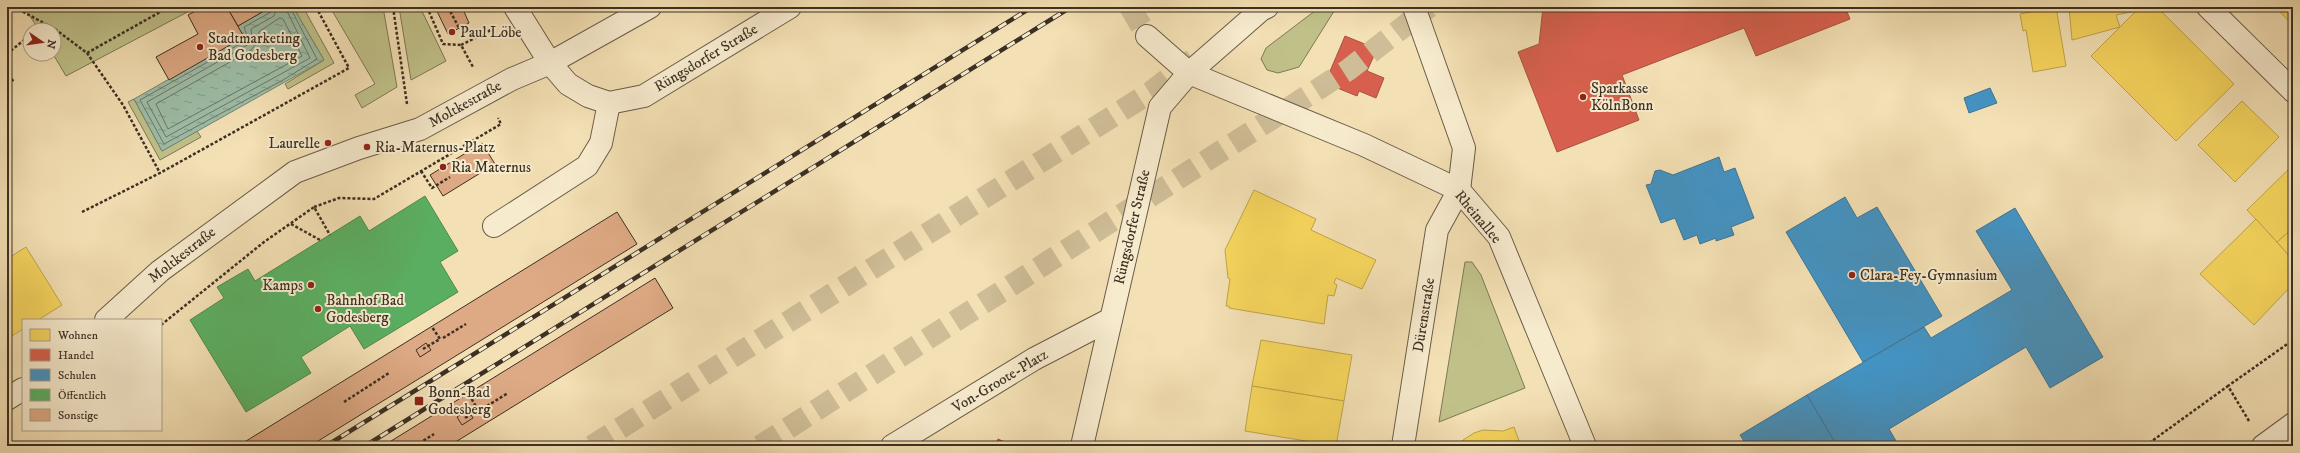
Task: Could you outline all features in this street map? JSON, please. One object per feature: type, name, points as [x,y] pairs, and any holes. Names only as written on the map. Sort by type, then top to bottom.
[{"type":"street","name":"Moltkestraße","points":[[107,319],[160,270],[295,172],[359,148],[420,129],[486,92],[550,63],[650,7]]},
{"type":"street","name":"Rüngsdorfer Straße","points":[[609,103],[644,96],[790,7]]},
{"type":"street","name":"Rüngsdorfer Straße","points":[[1082,446],[1160,107],[1189,73],[1267,7]]},
{"type":"street","points":[[1414,7],[1464,148],[1459,190]]},
{"type":"street","points":[[2208,7],[2293,91]]},
{"type":"street","points":[[494,226],[587,166],[601,143],[609,103],[588,96],[568,84],[550,63],[516,11]]},
{"type":"street","points":[[1146,36],[1189,73]]},
{"type":"street","name":"Rheinallee","points":[[1189,73],[1364,145],[1459,190],[1499,237],[1585,446]]},
{"type":"street","name":"Dürenstraße","points":[[1403,446],[1437,230],[1459,190]]},
{"type":"street","name":"Von-Groote-Platz","points":[[892,446],[1034,360],[1111,319]]},
{"type":"street","points":[[7,398],[22,390]]},
{"type":"street","points":[[2264,445],[2293,424]]},
{"type":"path","points":[[14,7],[43,22]]},
{"type":"path","points":[[87,52],[169,7]]},
{"type":"path","points":[[82,212],[160,173],[349,68],[316,7]]},
{"type":"path","points":[[393,7],[411,132]]},
{"type":"path","points":[[427,7],[443,44],[461,45],[516,11]]},
{"type":"path","points":[[448,7],[459,28]]},
{"type":"path","points":[[62,33],[87,52],[122,105],[160,173]]},
{"type":"path","points":[[7,54],[22,42]]},
{"type":"path","points":[[162,324],[264,242],[314,207],[339,198],[374,199],[501,124],[461,45]]},
{"type":"path","points":[[7,70],[14,83]]},
{"type":"path","points":[[421,171],[432,188],[450,177]]},
{"type":"path","points":[[314,207],[330,235]]},
{"type":"path","points":[[291,224],[320,240]]},
{"type":"path","points":[[443,338],[466,324]]},
{"type":"path","points":[[423,349],[440,339],[432,327]]},
{"type":"path","points":[[2145,446],[2293,340]]},
{"type":"path","points":[[344,402],[389,373]]},
{"type":"path","points":[[2228,386],[2264,445]]},
{"type":"path","points":[[465,418],[478,410],[466,392]]},
{"type":"path","points":[[487,406],[508,393]]},
{"type":"path","points":[[415,446],[434,434]]},
{"type":"green space","points":[[24,7],[197,7],[66,76],[58,62],[62,62],[62,22],[34,22]]},
{"type":"green space","points":[[293,7],[303,7],[334,63],[288,89],[285,84],[324,60]]},
{"type":"green space","points":[[330,7],[383,7],[397,87],[362,108],[355,95],[375,84]]},
{"type":"green space","points":[[399,7],[420,7],[446,61],[411,80]]},
{"type":"green space","points":[[1320,7],[1336,8],[1299,67],[1278,73],[1267,70],[1261,59],[1266,48]]},
{"type":"green space","points":[[134,99],[162,151],[197,131],[201,137],[160,160],[128,102]]},
{"type":"green space","points":[[1465,262],[1472,262],[1481,275],[1525,388],[1439,422]]},
{"type":"water","points":[[271,7],[293,7],[324,60],[162,151],[134,99],[243,37],[238,26]]},
{"type":"building: Wohnen","points":[[2056,7],[2066,66],[2033,72],[2026,30],[2023,31],[2020,14]]},
{"type":"building: Wohnen","points":[[2069,7],[2136,7],[2136,11],[2116,15],[2120,27],[2072,40]]},
{"type":"building: Wohnen","points":[[2140,7],[2157,7],[2234,84],[2176,141],[2091,56]]},
{"type":"building: Wohnen","points":[[2275,7],[2293,7],[2293,25]]},
{"type":"building: Wohnen","points":[[2242,101],[2279,137],[2235,182],[2198,145]]},
{"type":"building: Wohnen","points":[[2293,165],[2293,228],[2277,242],[2247,210]]},
{"type":"building: Wohnen","points":[[1254,190],[1316,219],[1311,230],[1376,260],[1362,289],[1336,278],[1334,283],[1337,285],[1334,296],[1328,295],[1324,324],[1229,308],[1229,306],[1226,306],[1230,279],[1228,278],[1225,250]]},
{"type":"building: Wohnen","points":[[2256,219],[2293,260],[2293,284],[2254,325],[2200,274]]},
{"type":"building: Wohnen","points":[[2293,228],[2293,260],[2277,242]]},
{"type":"building: Wohnen","points":[[26,247],[62,305],[40,319],[22,319],[22,330],[7,339],[7,259]]},
{"type":"building: Wohnen","points":[[1261,340],[1352,355],[1344,401],[1252,386]]},
{"type":"building: Wohnen","points":[[1252,386],[1344,401],[1336,446],[1245,431]]},
{"type":"building: Wohnen","points":[[1514,427],[1521,446],[1459,446],[1463,440],[1474,433],[1483,430],[1503,431]]},
{"type":"building: Handel","name":"Sparkasse KölnBonn","points":[[1543,7],[1845,7],[1850,19],[1756,56],[1744,28],[1622,75],[1639,120],[1557,152],[1518,52],[1539,44]]},
{"type":"building: Handel","points":[[1345,36],[1377,49],[1367,71],[1384,78],[1376,98],[1359,91],[1357,96],[1325,83]]},
{"type":"building: Handel","points":[[998,439],[1014,446],[995,446]]},
{"type":"building: Schulen","points":[[1990,88],[1997,103],[1969,113],[1964,98]]},
{"type":"building: Schulen","points":[[1719,157],[1724,172],[1735,168],[1754,218],[1731,227],[1734,235],[1716,241],[1716,238],[1700,244],[1697,235],[1684,240],[1675,218],[1661,223],[1646,185],[1651,184],[1655,171],[1660,170],[1673,175]]},
{"type":"building: Schulen","points":[[1845,197],[1857,218],[1877,207],[1942,316],[1863,362],[1786,232]]},
{"type":"building: Schulen","points":[[2015,208],[2103,357],[2050,388],[2026,347],[1889,429],[1899,446],[1837,446],[1807,395],[1924,327],[1931,338],[2012,290],[1976,231]]},
{"type":"building: Schulen","points":[[1807,395],[1837,446],[1747,446],[1740,435]]},
{"type":"building: Öffentlich","name":"Bahnhof Bad Godesberg","points":[[425,196],[458,251],[440,262],[458,292],[364,349],[350,326],[301,357],[311,373],[246,412],[190,320],[224,298],[217,287],[248,269],[255,281],[360,216],[369,231]]},
{"type":"building: Sonstige","name":"Stadtmarketing Bad Godesberg","points":[[203,7],[227,7],[244,37],[169,80],[156,57],[198,34],[188,15]]},
{"type":"building: Sonstige","points":[[231,7],[271,7],[238,26],[228,9]]},
{"type":"building: Sonstige","points":[[435,7],[462,7],[469,23],[448,34]]},
{"type":"building: Sonstige","points":[[482,143],[495,164],[443,196],[430,175]]},
{"type":"building: Sonstige","points":[[617,212],[637,244],[310,446],[238,446]]},
{"type":"building: Sonstige","points":[[655,278],[673,308],[449,446],[383,446]]},
{"type":"building: Sonstige","points":[[426,343],[431,350],[420,357],[416,350]]},
{"type":"building: Sonstige","points":[[468,410],[473,418],[462,425],[457,417]]},
{"type":"tunnel","points":[[1130,7],[1147,36]]},
{"type":"tunnel","points":[[760,446],[1348,70],[1429,7]]},
{"type":"tunnel","points":[[592,446],[1151,92],[1196,57]]},
{"type":"railway","points":[[326,446],[1032,7]]},
{"type":"railway","points":[[365,446],[1071,7]]},
{"type":"place","name":"Paul Löbe","points":[[452,32]]},
{"type":"place","name":"Stadtmarketing Bad Godesberg","points":[[200,47]]},
{"type":"place","name":"Sparkasse KölnBonn","points":[[1583,97]]},
{"type":"place","name":"Laurelle","points":[[328,143]]},
{"type":"place","name":"Ria-Maternus-Platz","points":[[367,147]]},
{"type":"place","name":"Ria Maternus","points":[[443,167]]},
{"type":"place","name":"Clara-Fey-Gymnasium","points":[[1852,275]]},
{"type":"place","name":"Kamps","points":[[311,285]]},
{"type":"place","name":"Bahnhof Bad Godesberg","points":[[318,309]]},
{"type":"place","name":"Bonn-Bad Godesberg","points":[[419,401]]}]
